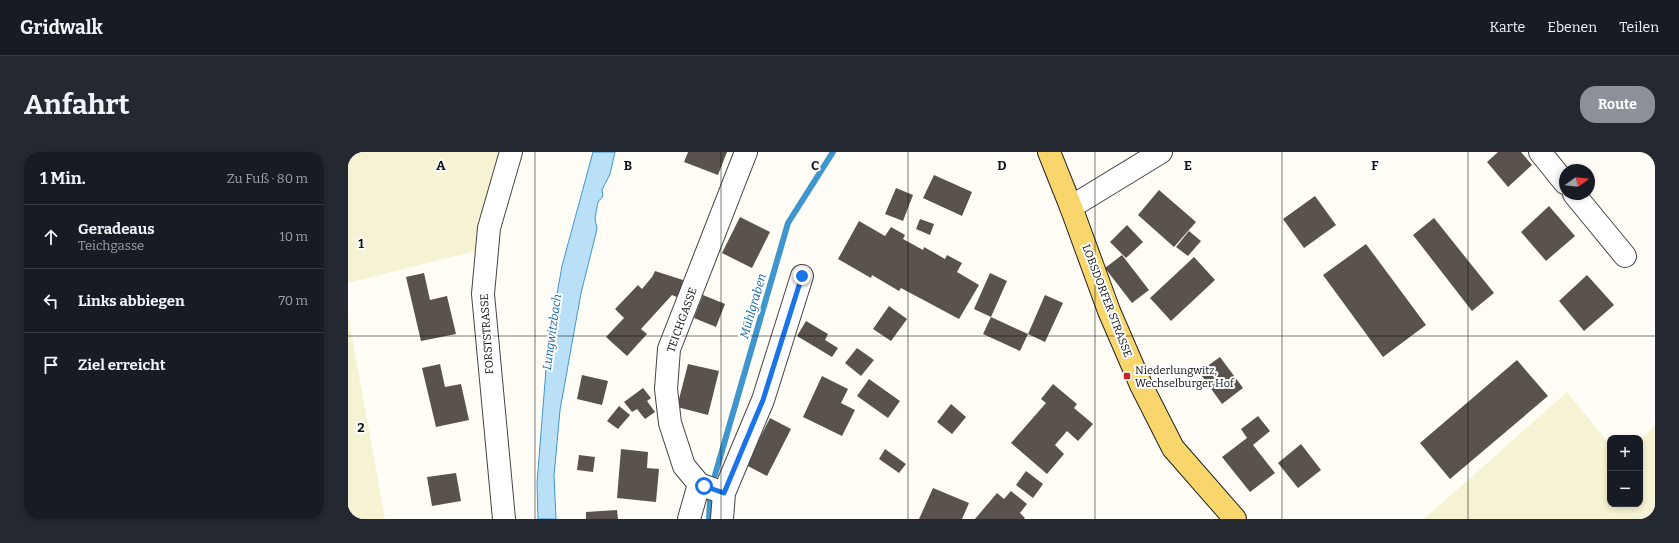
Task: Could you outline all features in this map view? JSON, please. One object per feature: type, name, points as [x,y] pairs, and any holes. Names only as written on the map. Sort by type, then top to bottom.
[{"type":"main road","name":"LOBSDORFER STRASSE","points":[[1049,152],[1071,207],[1113,322],[1141,385],[1173,448],[1235,519]]},
{"type":"street","name":"FORSTSTRASSE","points":[[504,519],[483,294],[489,228],[511,152]]},
{"type":"street","name":"TEICHGASSE","points":[[712,488],[684,466],[670,423],[666,389],[669,349],[746,152]]},
{"type":"street","points":[[1071,207],[1161,152]]},
{"type":"street","points":[[1540,152],[1559,176]]},
{"type":"street","points":[[1579,200],[1624,256]]},
{"type":"street","points":[[689,519],[712,488],[763,400],[802,276]]},
{"type":"street","points":[[712,488],[722,519]]},
{"type":"shaded area","points":[[348,152],[511,152],[487,248],[348,283]]},
{"type":"shaded area","points":[[348,315],[385,519],[348,519]]},
{"type":"shaded area","points":[[1567,392],[1607,441],[1607,507],[1643,507],[1643,436],[1655,426],[1655,519],[1424,519]]},
{"type":"water","name":"Lungwitzbach","points":[[593,152],[615,152],[610,174],[602,190],[603,196],[598,202],[595,218],[597,229],[581,293],[560,410],[554,476],[556,519],[538,519],[537,483],[548,344],[562,266]]},
{"type":"building","points":[[688,152],[727,152],[718,175],[684,162]]},
{"type":"building","points":[[1498,152],[1521,152],[1532,165],[1508,187],[1487,162]]},
{"type":"building","points":[[934,175],[972,192],[962,216],[923,198]]},
{"type":"building","points":[[896,188],[913,195],[903,221],[885,214]]},
{"type":"building","points":[[1159,190],[1196,222],[1174,247],[1138,215]]},
{"type":"building","points":[[1315,196],[1336,225],[1304,248],[1283,219]]},
{"type":"building","points":[[1549,206],[1575,236],[1546,261],[1521,232]]},
{"type":"building","points":[[740,217],[770,232],[752,268],[722,253]]},
{"type":"building","points":[[1434,218],[1494,293],[1472,311],[1413,235]]},
{"type":"building","points":[[920,219],[934,224],[930,235],[916,229]]},
{"type":"building","points":[[859,221],[885,236],[891,227],[905,235],[903,239],[923,250],[924,247],[945,259],[947,255],[962,263],[957,272],[979,285],[959,319],[901,288],[899,291],[872,275],[871,278],[838,259]]},
{"type":"building","points":[[1127,225],[1143,242],[1126,258],[1110,242]]},
{"type":"building","points":[[1189,231],[1201,241],[1188,256],[1176,247]]},
{"type":"building","points":[[1366,244],[1426,325],[1383,357],[1323,275]]},
{"type":"building","points":[[1122,255],[1149,290],[1132,303],[1105,268]]},
{"type":"building","points":[[1194,257],[1215,280],[1171,321],[1150,298]]},
{"type":"building","points":[[655,271],[683,280],[679,298],[672,295],[641,329],[647,334],[627,356],[606,337],[624,318],[615,309],[638,285],[642,289]]},
{"type":"building","points":[[424,273],[430,300],[447,296],[456,334],[421,341],[406,277]]},
{"type":"building","points":[[990,273],[1007,281],[991,317],[974,309]]},
{"type":"building","points":[[1587,275],[1614,305],[1584,331],[1559,301]]},
{"type":"building","points":[[703,295],[725,304],[716,327],[694,318]]},
{"type":"building","points":[[1045,295],[1063,303],[1045,342],[1028,334]]},
{"type":"building","points":[[889,306],[907,319],[891,341],[873,329]]},
{"type":"building","points":[[991,317],[1028,334],[1020,351],[983,334]]},
{"type":"building","points":[[806,321],[828,334],[825,340],[838,348],[832,357],[797,336]]},
{"type":"building","points":[[857,348],[874,360],[861,376],[845,363]]},
{"type":"building","points":[[1220,357],[1243,388],[1222,404],[1199,372]]},
{"type":"building","points":[[1517,360],[1548,396],[1450,479],[1420,443]]},
{"type":"building","points":[[440,364],[445,387],[461,384],[469,420],[436,427],[422,368]]},
{"type":"building","points":[[688,364],[719,371],[708,415],[677,407]]},
{"type":"building","points":[[582,375],[608,381],[602,405],[577,399]]},
{"type":"building","points":[[822,376],[848,389],[841,403],[855,410],[842,436],[803,417]]},
{"type":"building","points":[[869,379],[900,401],[888,418],[857,396]]},
{"type":"building","points":[[1053,384],[1077,404],[1074,408],[1093,424],[1078,441],[1067,431],[1055,445],[1064,454],[1047,474],[1011,443],[1046,403],[1041,399]]},
{"type":"building","points":[[643,388],[651,398],[647,401],[655,412],[645,419],[637,409],[632,412],[624,402]]},
{"type":"building","points":[[951,404],[966,417],[952,434],[937,422]]},
{"type":"building","points":[[619,406],[630,415],[618,429],[607,421]]},
{"type":"building","points":[[1258,416],[1270,431],[1253,445],[1275,473],[1250,492],[1222,457],[1247,438],[1241,429]]},
{"type":"building","points":[[770,418],[791,429],[767,476],[746,465]]},
{"type":"building","points":[[1301,444],[1321,470],[1298,488],[1278,463]]},
{"type":"building","points":[[621,449],[648,452],[647,468],[659,469],[656,502],[617,498]]},
{"type":"building","points":[[885,449],[906,464],[899,473],[879,459]]},
{"type":"building","points":[[579,455],[595,457],[593,472],[577,470]]},
{"type":"building","points":[[1026,471],[1043,484],[1033,498],[1016,485]]},
{"type":"building","points":[[456,473],[461,501],[432,506],[427,477]]},
{"type":"building","points":[[933,488],[969,503],[962,519],[919,519]]},
{"type":"building","points":[[1011,491],[1027,504],[1020,513],[1025,518],[1024,519],[975,519],[997,493],[1004,499]]},
{"type":"building","points":[[617,510],[618,519],[586,519],[586,512]]},
{"type":"waterway","name":"Mühlgraben","points":[[715,475],[788,223],[833,152]]},
{"type":"waterway","name":"Mühlgraben","points":[[709,519],[710,501]]},
{"type":"place","name":"Niederlungwitz, Wechselburger Hof","points":[[1127,376]]},
{"type":"route","points":[[704,486],[724,493],[763,400],[802,276]]}]
